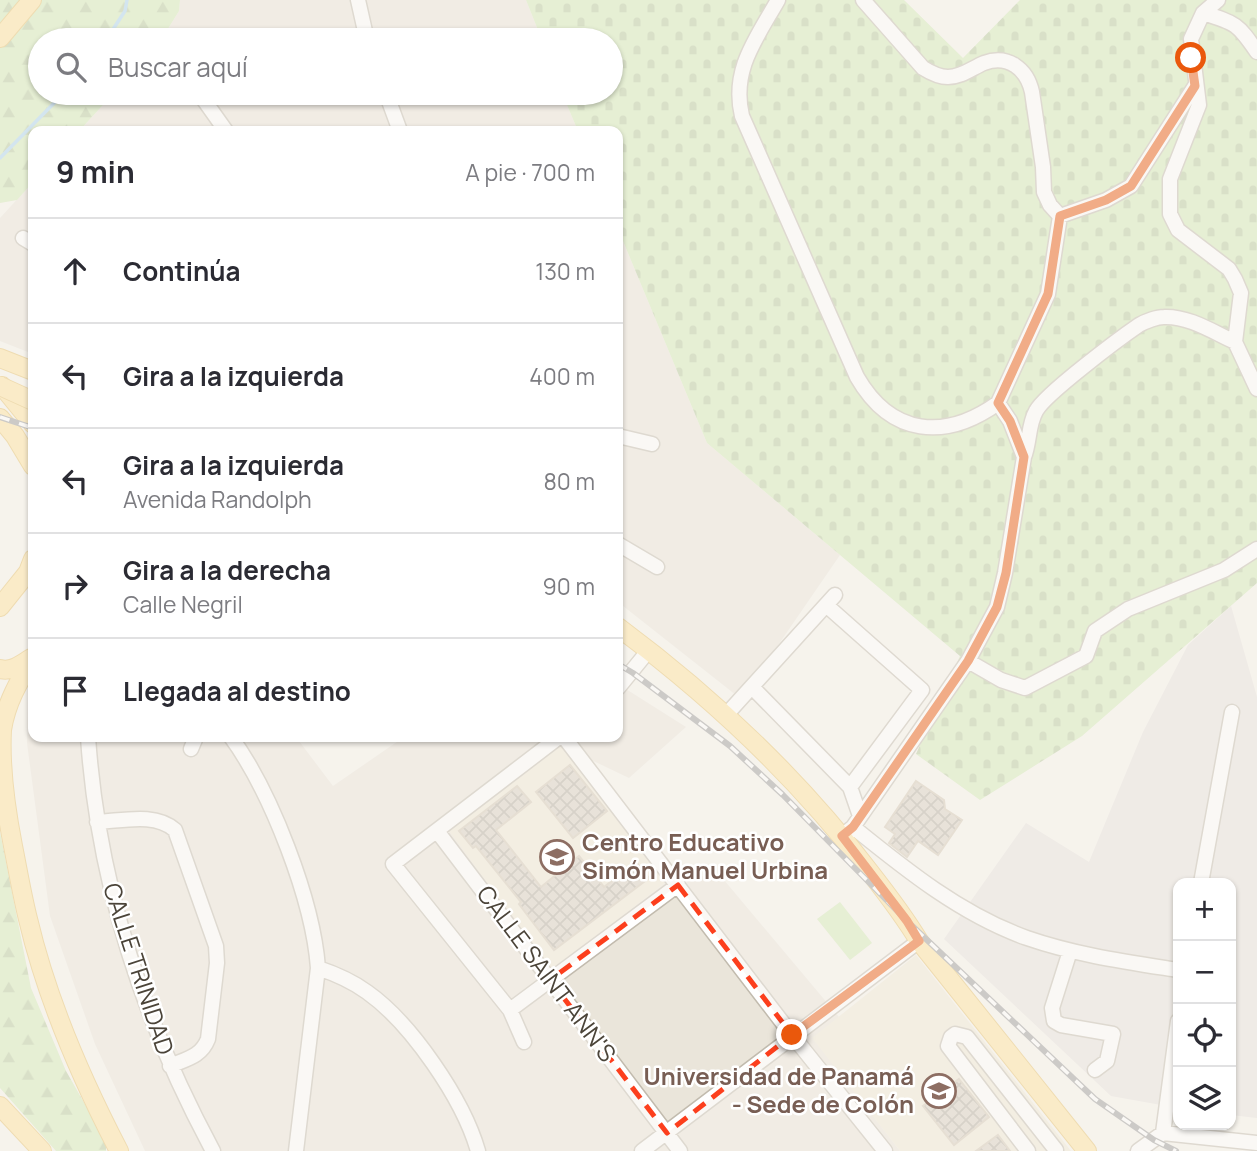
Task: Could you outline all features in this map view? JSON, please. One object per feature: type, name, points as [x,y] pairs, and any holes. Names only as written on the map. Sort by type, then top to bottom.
[{"type":"main road","points":[[0,38],[32,0]]},
{"type":"main road","points":[[0,358],[28,369]]},
{"type":"main road","points":[[0,385],[28,399]]},
{"type":"main road","points":[[0,385],[28,418]]},
{"type":"main road","points":[[0,418],[28,456]]},
{"type":"main road","points":[[0,607],[28,570]]},
{"type":"main road","points":[[623,631],[726,715],[796,783],[852,826],[919,941],[1081,1144]]},
{"type":"main road","points":[[0,669],[20,666],[28,660]]},
{"type":"main road","points":[[28,666],[14,690],[1,723],[8,818],[28,920],[59,1019],[97,1109],[119,1151]]},
{"type":"main road","points":[[0,1106],[41,1151]]},
{"type":"street","points":[[358,0],[364,28]]},
{"type":"street","points":[[778,0],[742,66],[739,83],[742,116],[857,377],[865,392],[885,411],[909,424],[926,428],[946,427],[964,423],[998,403],[1048,294],[1060,216]]},
{"type":"street","points":[[863,0],[923,68],[935,75],[949,77],[964,74],[985,63],[998,60],[1022,69],[1032,92],[1044,192],[1050,205],[1060,216]]},
{"type":"street","points":[[1218,0],[1203,13],[1191,39],[1199,108],[1170,179],[1170,214],[1178,230],[1229,269],[1235,279],[1241,293],[1235,342],[1257,389]]},
{"type":"street","points":[[1203,13],[1235,23],[1257,52]]},
{"type":"street","points":[[1060,216],[1106,200],[1131,186],[1195,86]]},
{"type":"street","points":[[208,105],[222,126]]},
{"type":"street","points":[[390,105],[398,126]]},
{"type":"street","points":[[852,826],[968,661],[997,607],[1006,573],[1032,420],[1044,400],[1141,324],[1161,317],[1175,318],[1203,327],[1235,342]]},
{"type":"street","points":[[998,403],[1015,431],[1024,457]]},
{"type":"street","points":[[623,437],[652,444]]},
{"type":"street","points":[[623,547],[657,566]]},
{"type":"street","points":[[968,661],[1001,680],[1025,688],[1086,656],[1095,631],[1128,609],[1224,570],[1257,549]]},
{"type":"street","points":[[726,715],[830,600],[922,690],[850,787],[852,826],[924,882],[977,916],[1026,938],[1070,951],[1173,969]]},
{"type":"street","points":[[623,682],[649,650]]},
{"type":"street","points":[[752,687],[850,787]]},
{"type":"street","points":[[1202,878],[1232,712]]},
{"type":"street","name":"CALLE TRINIDAD","points":[[88,742],[96,822],[112,898],[129,957],[170,1066],[212,1151]]},
{"type":"street","points":[[234,742],[264,793],[294,868],[312,927],[318,968],[296,1151]]},
{"type":"street","points":[[524,1042],[510,1010],[393,864],[555,742]]},
{"type":"street","points":[[566,742],[885,1151]]},
{"type":"street","points":[[96,822],[155,819],[166,822],[175,830],[213,934],[217,963],[207,1044],[195,1056],[170,1066]]},
{"type":"street","name":"CALLE SAINT ANN'S","points":[[437,831],[680,1151]]},
{"type":"street","points":[[510,1010],[678,885]]},
{"type":"street","points":[[642,1151],[919,941]]},
{"type":"street","points":[[1070,951],[1052,1008],[1054,1021],[1060,1025],[1113,1034],[1107,1061],[1095,1070]]},
{"type":"street","points":[[318,968],[341,975],[369,993],[401,1023],[433,1064],[454,1098],[478,1151]]},
{"type":"street","points":[[1028,1151],[948,1046],[955,1034],[967,1037],[1055,1151],[1081,1144]]},
{"type":"street","points":[[1163,1133],[1173,1058]]},
{"type":"street","points":[[1138,1151],[1163,1133],[1257,1143]]},
{"type":"highlighted area","points":[[678,885],[792,1035],[667,1133],[550,980]]},
{"type":"shaded area","points":[[180,0],[526,0],[537,28],[168,28],[179,11]]},
{"type":"shaded area","points":[[103,105],[567,105],[576,126],[84,126]]},
{"type":"shaded area","points":[[28,187],[28,352],[0,341],[0,218]]},
{"type":"shaded area","points":[[623,241],[707,443],[840,555],[741,699],[623,606]]},
{"type":"shaded area","points":[[1231,606],[1257,697],[1257,1118],[1236,1116],[1236,878],[1173,878],[1173,1107],[1111,1096],[944,939],[1026,823],[1089,862],[1143,732],[1188,645]]},
{"type":"shaded area","points":[[623,687],[686,727],[629,778],[560,745],[552,970],[666,882],[719,874],[839,1017],[813,1038],[900,1151],[145,1151],[95,1044],[50,916],[27,743],[28,696],[28,742],[300,742],[333,786],[397,742],[623,742]]},
{"type":"shaded area","name":"Centro Educativo Simón Manuel Urbina","points":[[560,745],[666,882],[552,971],[449,831]]},
{"type":"shaded area","name":"Universidad de Panamá - Sede de Colón","points":[[916,955],[1071,1151],[900,1151],[812,1038]]},
{"type":"green space","points":[[0,0],[180,0],[179,11],[168,28],[28,28],[28,105],[103,105],[84,126],[28,126],[28,188],[17,200],[0,203]]},
{"type":"green space","points":[[526,0],[904,0],[963,58],[1020,0],[1257,0],[1257,583],[1082,736],[980,800],[916,754],[960,656],[707,443],[623,241],[623,126],[576,126],[567,105],[623,105],[623,28],[537,28]]},
{"type":"green space","points":[[0,832],[31,988],[66,1071],[106,1141],[106,1151],[56,1151],[0,1088]]},
{"type":"green space","points":[[840,902],[872,943],[850,960],[817,919]]},
{"type":"building","points":[[570,765],[607,811],[573,838],[536,792]]},
{"type":"building","points":[[916,781],[944,800],[945,809],[962,820],[938,855],[918,841],[907,857],[889,843],[895,834],[885,827]]},
{"type":"building","points":[[517,786],[531,802],[496,830],[541,887],[579,856],[604,887],[636,862],[649,878],[554,950],[519,904],[521,902],[476,846],[473,848],[459,831]]},
{"type":"building","points":[[959,1079],[989,1117],[954,1145],[923,1106]]},
{"type":"building","points":[[998,1135],[1010,1151],[976,1151]]},
{"type":"waterway","points":[[114,28],[125,11],[127,0]]},
{"type":"waterway","points":[[32,126],[52,105]]},
{"type":"waterway","points":[[0,158],[28,130]]},
{"type":"railway","points":[[0,417],[28,426]]},
{"type":"railway","points":[[623,667],[730,746],[783,795],[907,921],[1095,1099],[1154,1140],[1176,1151]]},
{"type":"place","name":"Centro Educativo Simón Manuel Urbina","points":[[557,857]]},
{"type":"place","name":"Universidad de Panamá - Sede de Colón","points":[[939,1091]]},
{"type":"route","points":[[792,1035],[919,941],[907,921],[842,836],[853,827],[968,661],[997,607],[1006,573],[1024,457],[1020,441],[998,403],[1048,294],[1060,216],[1106,200],[1131,186],[1195,86],[1191,58]]}]
